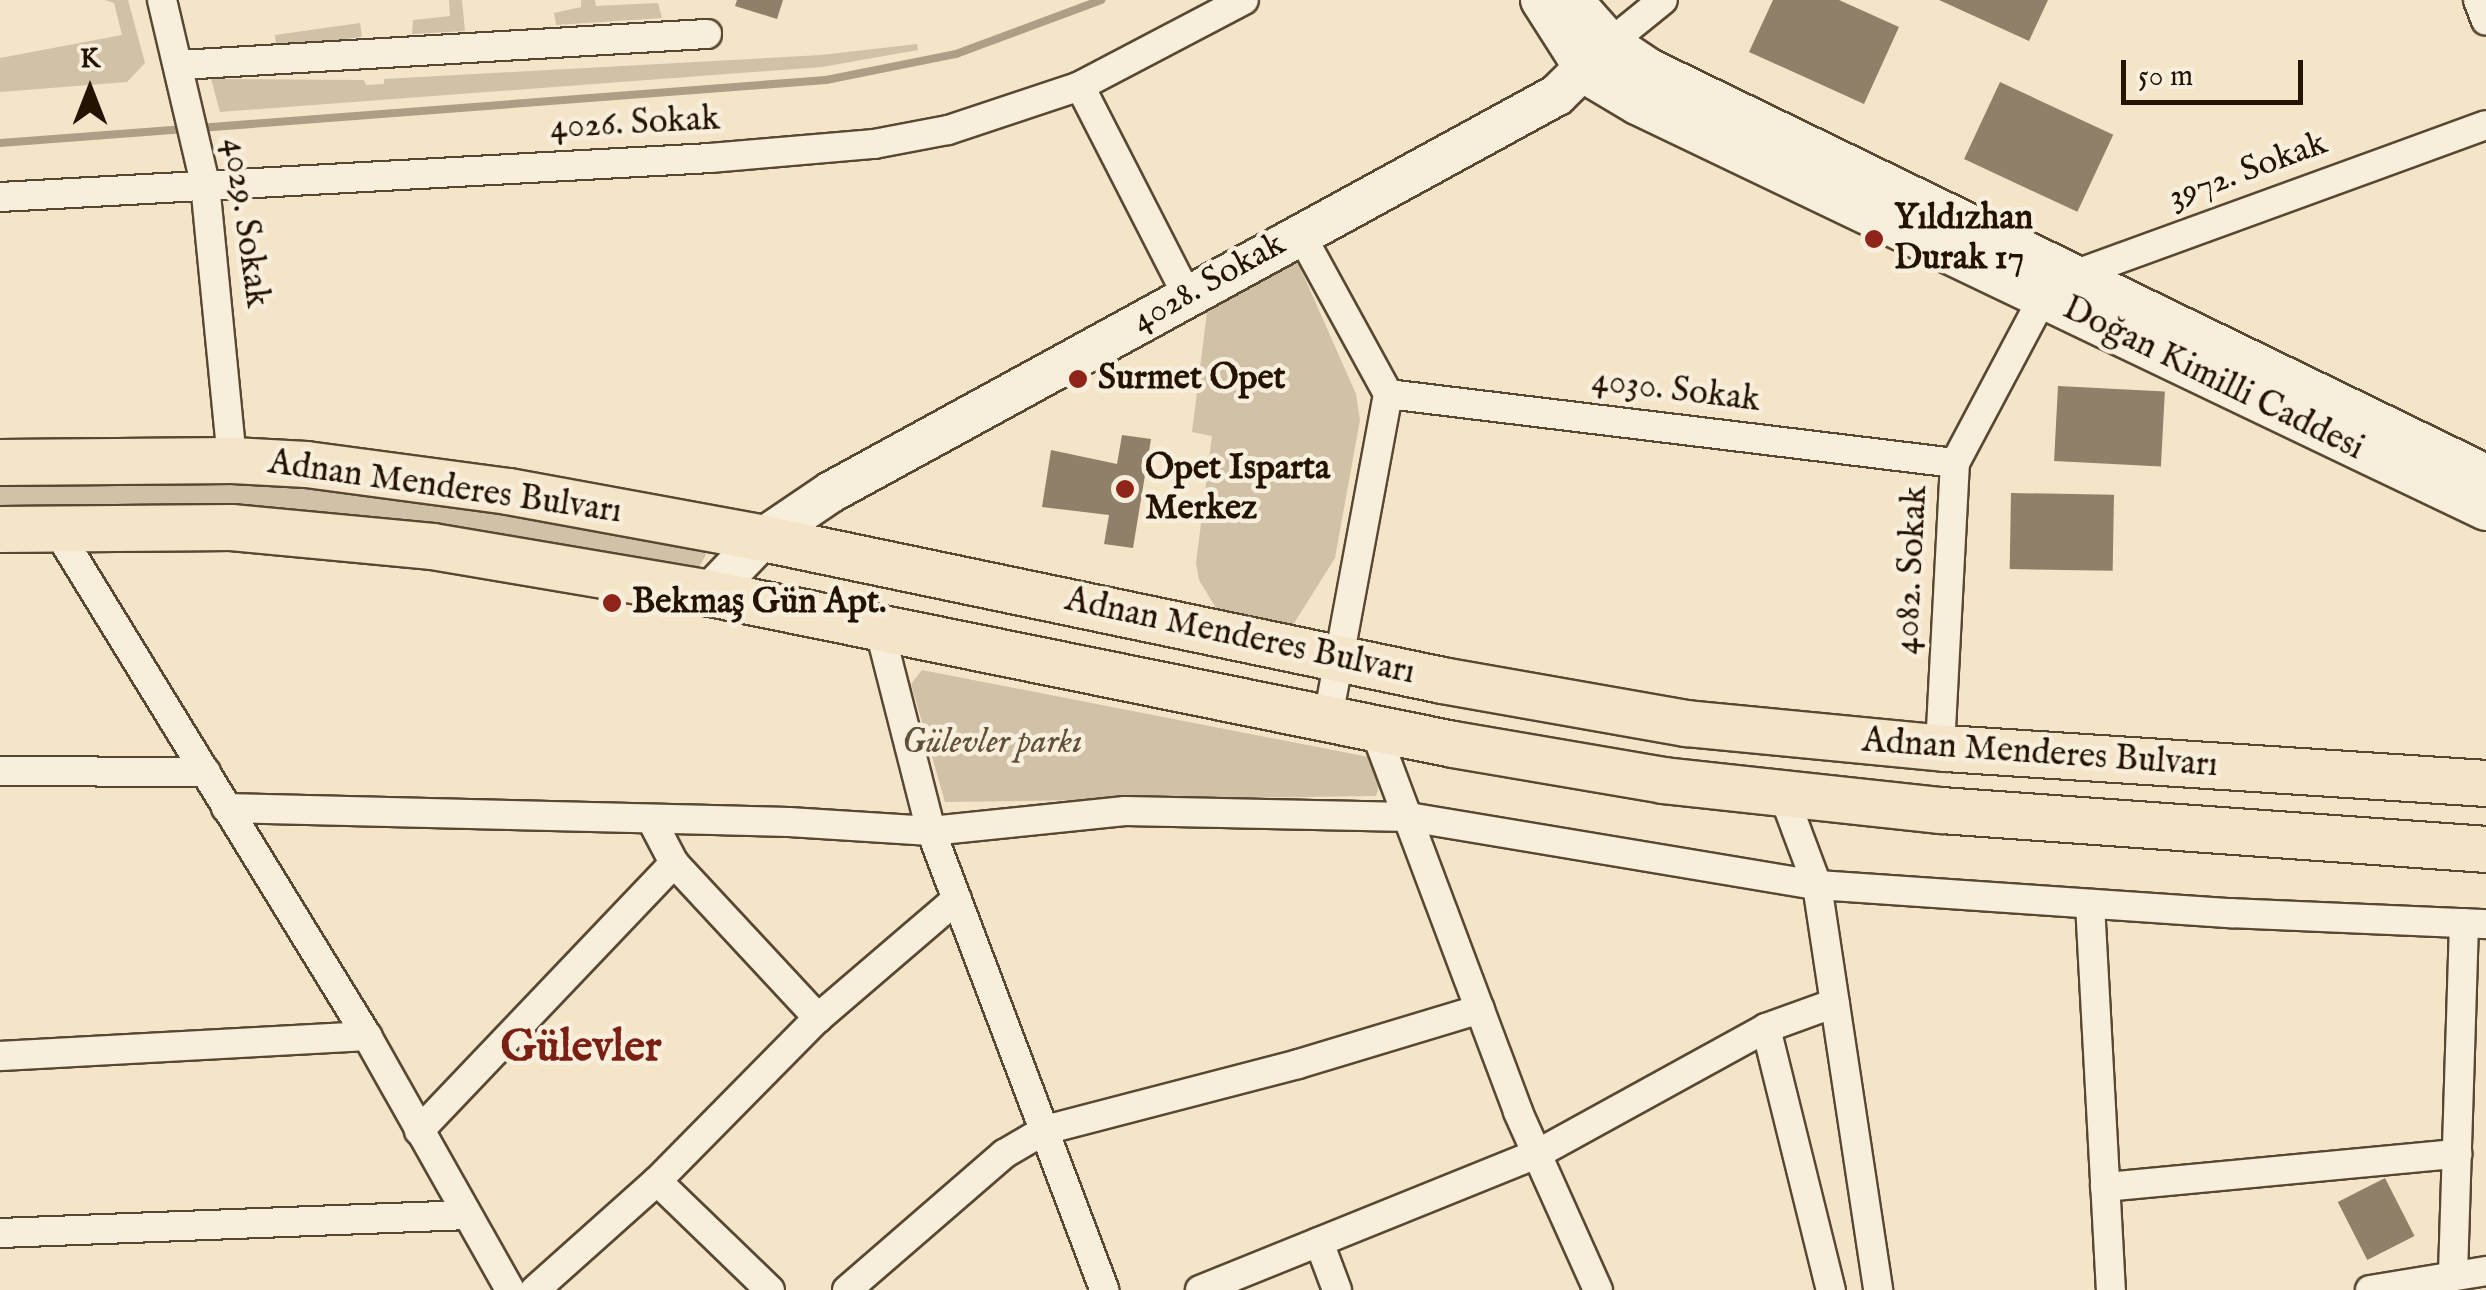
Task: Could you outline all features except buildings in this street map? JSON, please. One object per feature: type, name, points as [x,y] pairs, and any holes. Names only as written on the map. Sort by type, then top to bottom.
[{"type":"main road","name":"Doğan Kimilli Caddesi","points":[[1541,0],[1598,56],[1636,104],[2486,475]]},
{"type":"main road","name":"Doğan Kimilli Caddesi","points":[[1572,0],[1598,56]]},
{"type":"main road","name":"4028. Sokak","points":[[710,593],[763,538],[831,492],[1300,232],[1558,95],[1598,56]]},
{"type":"main road","name":"Doğan Kimilli Caddesi","points":[[2058,286],[2486,510]]},
{"type":"main road","name":"Adnan Menderes Bulvarı","points":[[0,462],[232,460],[306,464],[508,491],[763,538],[1339,658],[1649,717],[1940,748],[2486,783]]},
{"type":"main road","name":"Adnan Menderes Bulvarı","points":[[0,529],[231,527],[432,546],[710,593],[1328,719],[1662,780],[1783,794],[2486,849]]},
{"type":"street","name":"4029. Sokak","points":[[162,0],[189,101],[205,184],[232,460]]},
{"type":"street","name":"4026. Sokak","points":[[0,197],[628,163],[874,144],[948,130],[1080,86],[1244,0]]},
{"type":"street","points":[[1598,56],[1662,0]]},
{"type":"street","points":[[2478,0],[2486,21]]},
{"type":"street","points":[[180,65],[707,34]]},
{"type":"street","points":[[1080,86],[1187,295]]},
{"type":"street","name":"3972. Sokak","points":[[2058,286],[2486,125]]},
{"type":"street","points":[[1300,232],[1388,394],[1328,719]]},
{"type":"street","name":"4082. Sokak","points":[[1940,748],[1955,463],[2058,286]]},
{"type":"street","name":"4030. Sokak","points":[[1388,394],[1955,463]]},
{"type":"street","points":[[55,528],[367,1036],[510,1290]]},
{"type":"street","points":[[879,627],[931,831],[1104,1290]]},
{"type":"street","points":[[1374,728],[1537,1154],[1598,1290]]},
{"type":"street","points":[[0,771],[206,772]]},
{"type":"street","points":[[1783,794],[1818,885],[1878,1290]]},
{"type":"street","points":[[226,808],[789,822],[931,831],[1125,811],[1409,818],[1818,885],[2090,904],[2475,923],[2457,1154],[2453,1274]]},
{"type":"street","points":[[652,819],[674,863],[818,1018]]},
{"type":"street","points":[[419,1130],[674,863]]},
{"type":"street","points":[[536,1290],[656,1180],[818,1018],[957,899]]},
{"type":"street","points":[[2090,904],[2111,1290]]},
{"type":"street","points":[[1200,1290],[1537,1154],[1766,1028],[1836,1003]]},
{"type":"street","points":[[848,1290],[1004,1154],[1045,1130],[1298,1064],[1480,1008]]},
{"type":"street","points":[[1766,1028],[1831,1290]]},
{"type":"street","points":[[0,1056],[367,1036]]},
{"type":"street","points":[[2106,1187],[2457,1154]]},
{"type":"street","points":[[656,1180],[770,1290]]},
{"type":"street","points":[[0,1234],[467,1215]]},
{"type":"street","points":[[1319,1242],[1338,1290]]},
{"type":"street","points":[[2372,1290],[2486,1271]]},
{"type":"green space","points":[[105,0],[128,0],[145,63],[127,82],[0,92],[0,58],[122,35],[114,3]]},
{"type":"green space","points":[[449,0],[462,0],[465,31],[412,34],[413,20],[450,16]]},
{"type":"green space","points":[[581,0],[595,0],[596,6],[658,3],[662,18],[556,25],[554,13],[581,7]]},
{"type":"green space","points":[[360,23],[362,37],[277,49],[275,35]]},
{"type":"green space","points":[[917,44],[918,50],[822,67],[220,112],[211,79],[364,80],[366,85],[384,84],[384,79],[821,55]]},
{"type":"green space","points":[[1295,256],[1356,394],[1360,420],[1335,558],[1293,625],[1216,608],[1199,580],[1196,563],[1212,436],[1192,432],[1208,304]]},
{"type":"green space","points":[[116,482],[317,486],[511,512],[703,546],[706,555],[697,570],[312,512],[0,511],[0,485]]},
{"type":"green space","name":"Gülevler parkı","points":[[922,670],[1374,758],[1381,780],[1376,796],[945,802],[911,684]]},
{"type":"waterway","points":[[199,128],[826,80],[956,54],[1101,0]]},
{"type":"waterway","points":[[0,143],[185,129]]},
{"type":"place","name":"Yıldızhan Durak 17","points":[[1874,239]]},
{"type":"place","name":"Surmet Opet","points":[[1078,379]]},
{"type":"place","name":"Opet Isparta Merkez","points":[[1125,489]]},
{"type":"place","name":"Bekmaş Gün Apt.","points":[[612,603]]},
{"type":"district","name":"Gülevler","points":[[581,1048]]}]
